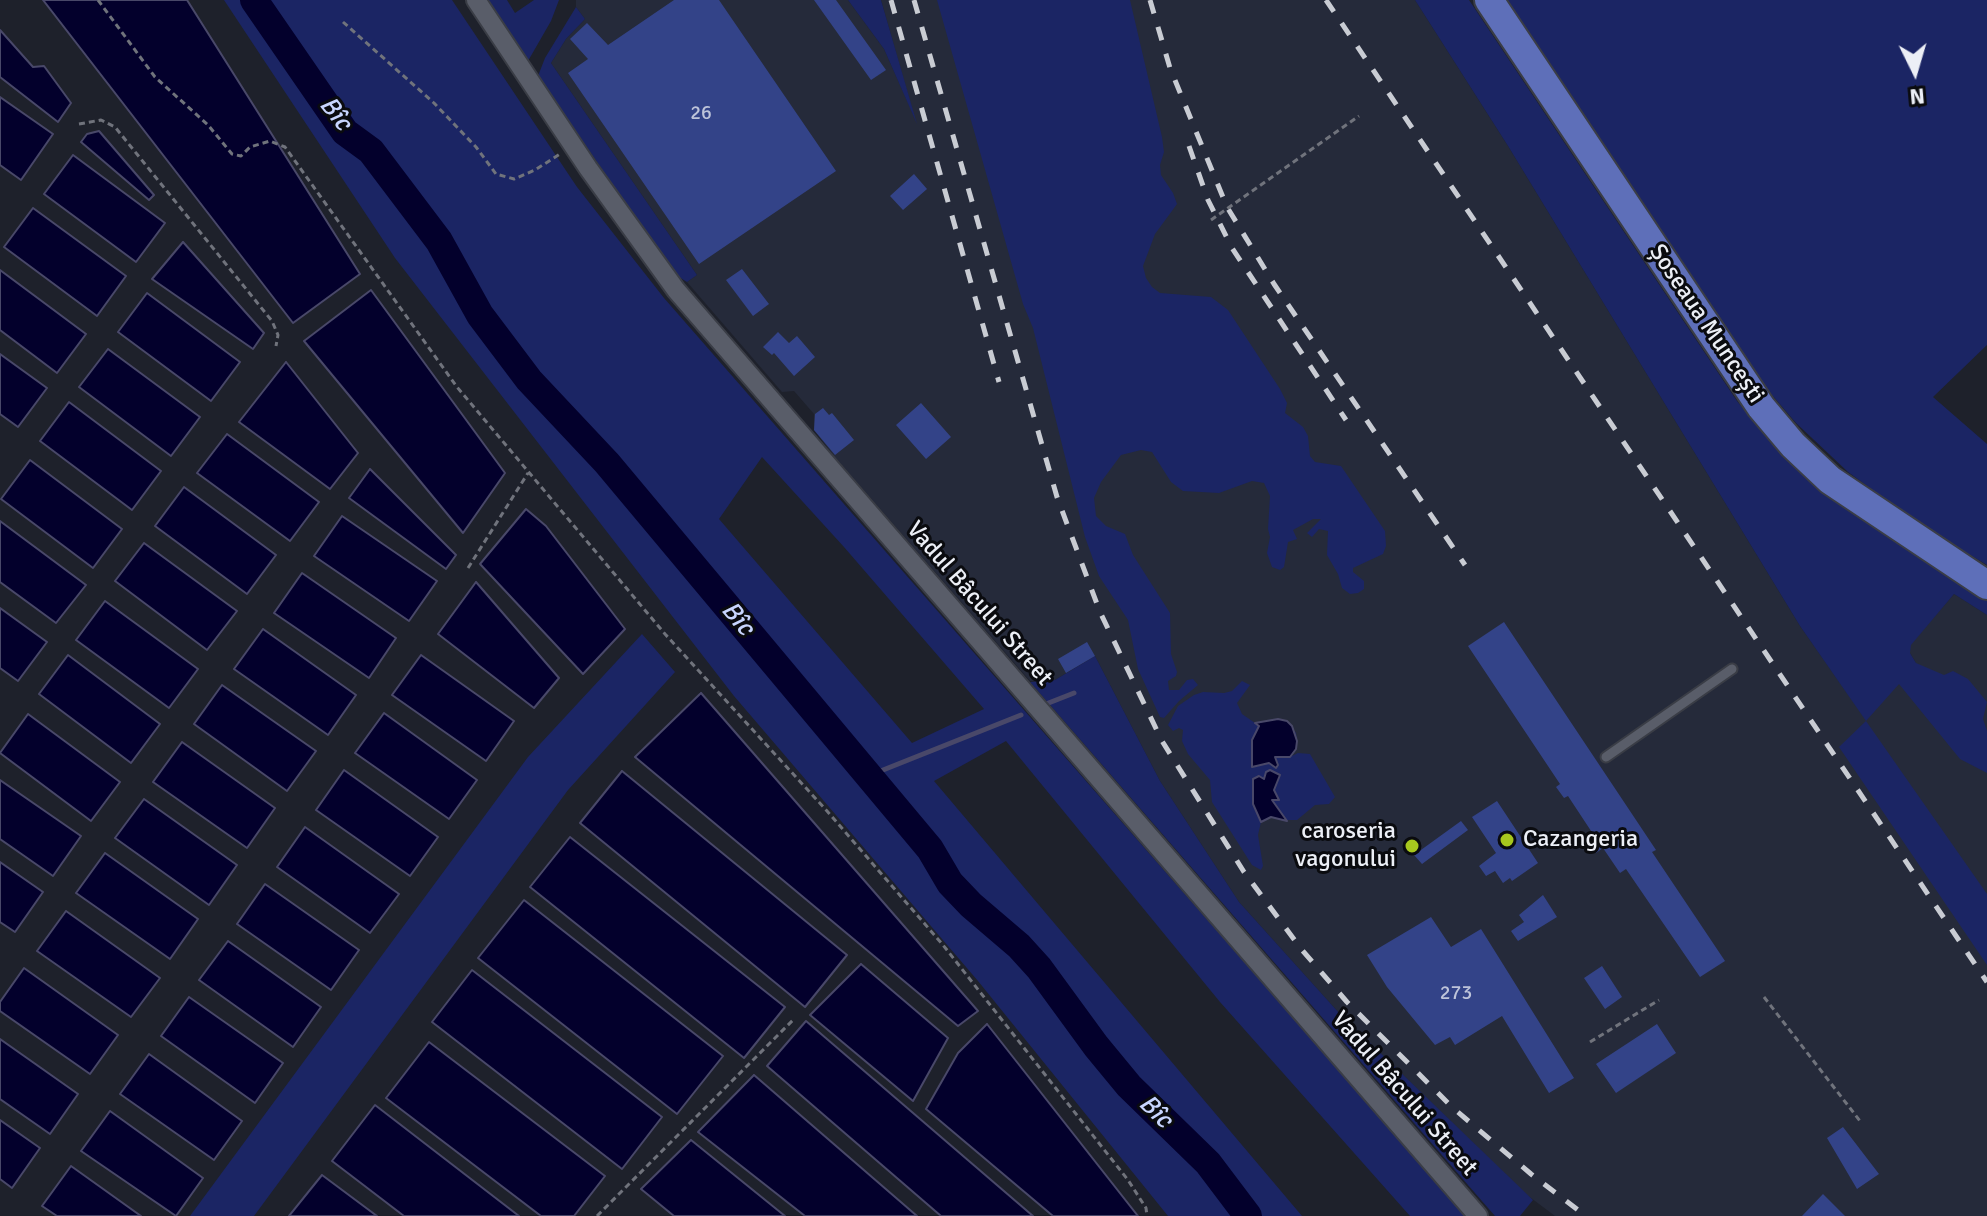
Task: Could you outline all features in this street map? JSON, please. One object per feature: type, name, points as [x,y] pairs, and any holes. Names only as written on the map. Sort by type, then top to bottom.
[{"type":"main road","name":"Șoseaua Muncești","points":[[1489,0],[1761,407],[1777,426],[1830,480],[1894,526],[1987,585]]},
{"type":"street","name":"Vadul Bâcului Street","points":[[476,0],[676,290],[1478,1216]]},
{"type":"lane","points":[[1606,757],[1732,669]]},
{"type":"path","points":[[98,0],[155,77],[208,125],[232,154],[241,156],[250,147],[270,141],[285,147],[457,387],[665,634],[818,800],[943,945],[1128,1180],[1146,1208],[1147,1216]]},
{"type":"path","points":[[343,22],[434,103],[476,147],[496,174],[514,179],[574,146]]},
{"type":"path","points":[[1211,220],[1359,116]]},
{"type":"path","points":[[79,124],[101,120],[115,127],[272,321],[278,335],[276,346]]},
{"type":"path","points":[[468,568],[529,472]]},
{"type":"path","points":[[1764,997],[1860,1121]]},
{"type":"path","points":[[1590,1042],[1659,1000]]},
{"type":"path","points":[[597,1216],[794,1019]]},
{"type":"shaded area","points":[[43,0],[187,0],[360,274],[293,323]]},
{"type":"shaded area","points":[[224,0],[452,0],[577,187],[664,298],[1466,1216],[1410,1216],[1220,1002],[1006,741],[934,781],[1302,1216],[1168,1216],[978,981],[734,696],[395,258]],"holes":[[[762,457],[984,709],[912,743],[719,519]]]},
{"type":"shaded area","points":[[487,0],[507,0],[515,13],[534,0],[559,0],[528,61]]},
{"type":"shaded area","points":[[576,0],[848,0],[884,49],[914,116],[881,0],[1415,0],[1508,146],[1800,626],[1866,720],[1916,663],[1910,653],[1910,645],[1954,594],[1987,615],[1987,1216],[1555,1216],[1527,1195],[1340,1014],[1239,902],[1160,781],[1095,656],[1055,680],[1030,681],[834,456],[814,430],[814,414],[794,391],[782,392],[687,282],[697,275],[551,63],[566,39],[585,19],[576,7]]},
{"type":"shaded area","points":[[848,0],[881,0],[917,124],[884,49]]},
{"type":"shaded area","points":[[937,0],[1130,0],[1162,137],[1161,175],[1177,204],[1155,234],[1143,266],[1146,278],[1160,293],[1211,297],[1228,310],[1280,389],[1287,403],[1285,413],[1303,427],[1308,436],[1310,456],[1315,462],[1341,466],[1385,531],[1383,554],[1353,568],[1353,572],[1364,581],[1364,589],[1350,594],[1342,588],[1327,555],[1328,531],[1319,529],[1312,537],[1307,533],[1321,519],[1313,519],[1293,530],[1297,539],[1288,542],[1284,567],[1280,570],[1272,567],[1267,553],[1270,496],[1264,483],[1252,481],[1219,493],[1183,491],[1171,482],[1152,452],[1141,450],[1121,455],[1101,482],[1094,498],[1096,516],[1106,526],[1125,534],[1133,555],[1170,613],[1171,654],[1177,672],[1168,681],[1169,690],[1179,690],[1187,680],[1193,679],[1198,685],[1164,718],[1160,717],[1138,669],[1128,620],[1099,576],[1085,537],[1033,328],[1023,304]]},
{"type":"shaded area","points":[[1415,0],[1469,0],[1737,401],[1771,443],[1820,489],[1856,515],[1987,598],[1987,615],[1954,594],[1911,645],[1910,653],[1916,663],[1944,675],[1953,671],[1968,679],[1987,702],[1983,719],[1987,731],[1987,773],[1960,759],[1899,684],[1866,721],[1800,626],[1508,146]]},
{"type":"shaded area","points":[[1504,0],[1987,0],[1987,345],[1933,397],[1987,444],[1987,565],[1922,526],[1848,472],[1796,423],[1766,388],[1709,310],[1647,210]]},
{"type":"shaded area","points":[[576,7],[585,19],[566,39],[551,63],[697,275],[687,282],[674,274],[538,76],[545,58]]},
{"type":"shaded area","points":[[0,30],[33,67],[44,66],[71,103],[58,122],[0,77]]},
{"type":"shaded area","points":[[0,97],[53,134],[21,180],[0,165]]},
{"type":"shaded area","points":[[99,131],[154,195],[149,200],[81,142],[87,134]]},
{"type":"shaded area","points":[[73,155],[165,223],[136,262],[44,194]]},
{"type":"shaded area","points":[[33,208],[126,276],[97,316],[4,247]]},
{"type":"shaded area","points":[[183,242],[264,333],[253,349],[152,279]]},
{"type":"shaded area","points":[[0,270],[86,334],[57,373],[0,330]]},
{"type":"shaded area","points":[[371,290],[505,473],[463,533],[304,341]]},
{"type":"shaded area","points":[[147,293],[240,362],[211,401],[118,332]]},
{"type":"shaded area","points":[[108,349],[200,417],[171,456],[79,387]]},
{"type":"shaded area","points":[[0,354],[47,388],[18,427],[0,414]]},
{"type":"shaded area","points":[[286,362],[358,453],[330,489],[239,422]]},
{"type":"shaded area","points":[[69,402],[161,471],[132,510],[40,441]]},
{"type":"shaded area","points":[[227,434],[319,502],[290,541],[197,473]]},
{"type":"shaded area","points":[[30,460],[122,529],[93,568],[1,499]]},
{"type":"shaded area","points":[[370,469],[456,555],[446,569],[349,498]]},
{"type":"shaded area","points":[[184,487],[276,555],[247,594],[155,526]]},
{"type":"shaded area","points":[[526,509],[546,526],[625,629],[583,674],[480,564]]},
{"type":"shaded area","points":[[342,516],[437,581],[409,621],[314,556]]},
{"type":"shaded area","points":[[0,521],[86,585],[56,623],[0,582]]},
{"type":"shaded area","points":[[144,543],[237,611],[207,650],[115,581]]},
{"type":"shaded area","points":[[302,573],[396,638],[369,678],[274,613]]},
{"type":"shaded area","points":[[476,582],[559,678],[534,708],[438,634]]},
{"type":"shaded area","points":[[105,601],[198,669],[169,708],[76,640]]},
{"type":"shaded area","points":[[0,608],[47,642],[18,681],[0,668]]},
{"type":"shaded area","points":[[263,629],[356,695],[328,735],[234,669]]},
{"type":"shaded area","points":[[642,634],[675,672],[568,790],[254,1216],[190,1216],[528,757]]},
{"type":"shaded area","points":[[68,655],[160,724],[131,763],[39,694]]},
{"type":"shaded area","points":[[421,655],[514,721],[486,761],[392,695]]},
{"type":"shaded area","points":[[1095,656],[1160,781],[1239,902],[1340,1014],[1533,1200],[1520,1216],[1495,1216],[1030,682],[1055,680]]},
{"type":"shaded area","points":[[1242,681],[1250,685],[1237,703],[1242,714],[1255,723],[1278,719],[1287,721],[1296,733],[1292,756],[1310,754],[1335,797],[1329,804],[1315,805],[1297,820],[1271,817],[1261,822],[1258,835],[1261,870],[1252,865],[1212,802],[1210,780],[1188,754],[1182,741],[1183,730],[1173,731],[1168,725],[1178,706],[1194,695],[1232,691]]},
{"type":"shaded area","points":[[222,685],[316,751],[287,791],[194,724]]},
{"type":"shaded area","points":[[701,693],[978,1011],[958,1026],[635,757]]},
{"type":"shaded area","points":[[384,713],[477,780],[449,819],[355,753]]},
{"type":"shaded area","points":[[28,714],[120,782],[91,821],[0,753]]},
{"type":"shaded area","points":[[1278,719],[1292,726],[1296,749],[1290,757],[1275,757],[1276,768],[1269,763],[1252,767],[1252,740],[1259,726],[1255,723]]},
{"type":"shaded area","points":[[1866,721],[1987,894],[1987,965],[1839,747]]},
{"type":"shaded area","points":[[182,742],[275,808],[247,848],[153,782]]},
{"type":"shaded area","points":[[344,770],[438,837],[410,876],[316,810]]},
{"type":"shaded area","points":[[1270,770],[1280,775],[1274,790],[1279,800],[1272,800],[1287,821],[1271,817],[1261,822],[1253,804],[1253,779],[1259,776],[1264,779]]},
{"type":"shaded area","points":[[622,771],[847,955],[805,1007],[580,823]]},
{"type":"shaded area","points":[[0,780],[81,836],[53,876],[0,839]]},
{"type":"shaded area","points":[[144,799],[237,865],[209,905],[115,838]]},
{"type":"shaded area","points":[[305,827],[399,894],[370,933],[277,867]]},
{"type":"shaded area","points":[[570,837],[785,1007],[744,1058],[530,887]]},
{"type":"shaded area","points":[[105,853],[198,919],[170,959],[76,893]]},
{"type":"shaded area","points":[[0,862],[43,892],[15,932],[0,922]]},
{"type":"shaded area","points":[[265,884],[359,950],[331,990],[237,924]]},
{"type":"shaded area","points":[[524,900],[723,1056],[677,1114],[478,958]]},
{"type":"shaded area","points":[[66,911],[160,978],[131,1017],[37,951]]},
{"type":"shaded area","points":[[228,941],[321,1007],[293,1047],[199,980]]},
{"type":"shaded area","points":[[861,964],[948,1038],[913,1101],[810,1015]]},
{"type":"shaded area","points":[[24,968],[118,1035],[90,1074],[0,1011],[0,1002]]},
{"type":"shaded area","points":[[472,970],[662,1117],[622,1169],[432,1022]]},
{"type":"shaded area","points":[[189,997],[283,1063],[255,1103],[161,1036]]},
{"type":"shaded area","points":[[806,1021],[1033,1216],[941,1216],[767,1066]]},
{"type":"shaded area","points":[[987,1024],[1138,1216],[1053,1216],[926,1109],[958,1053]]},
{"type":"shaded area","points":[[0,1039],[78,1094],[50,1134],[0,1099]]},
{"type":"shaded area","points":[[429,1042],[605,1176],[574,1216],[541,1216],[386,1098]]},
{"type":"shaded area","points":[[149,1054],[242,1121],[214,1160],[120,1094]]},
{"type":"shaded area","points":[[754,1075],[917,1216],[805,1216],[698,1132]]},
{"type":"shaded area","points":[[375,1105],[519,1216],[404,1216],[332,1161]]},
{"type":"shaded area","points":[[110,1111],[203,1178],[176,1216],[81,1151]]},
{"type":"shaded area","points":[[0,1120],[40,1148],[12,1188],[0,1179]]},
{"type":"shaded area","points":[[691,1140],[785,1216],[674,1216],[641,1189]]},
{"type":"shaded area","points":[[71,1166],[141,1216],[57,1216],[42,1206]]},
{"type":"shaded area","points":[[322,1175],[377,1216],[289,1216]]},
{"type":"building","points":[[674,0],[719,0],[836,171],[699,264],[568,73],[588,59],[570,39],[587,23],[608,45]]},
{"type":"building","points":[[814,0],[836,0],[886,70],[871,80]]},
{"type":"building","points":[[914,174],[927,189],[903,210],[890,196]]},
{"type":"building","points":[[742,269],[769,304],[753,316],[726,280]]},
{"type":"building","points":[[778,332],[789,343],[797,336],[815,357],[794,376],[774,353],[772,355],[763,347]]},
{"type":"building","points":[[921,403],[951,437],[926,459],[896,425]]},
{"type":"building","points":[[823,408],[829,415],[832,413],[854,440],[835,455],[814,430],[815,414]]},
{"type":"building","points":[[1504,622],[1656,850],[1652,852],[1725,961],[1700,977],[1626,869],[1620,873],[1603,848],[1596,853],[1588,841],[1595,837],[1568,796],[1564,798],[1556,787],[1560,784],[1468,646]]},
{"type":"building","points":[[1087,642],[1095,656],[1066,673],[1058,659]]},
{"type":"building","name":"Cazangeria","points":[[1497,801],[1538,863],[1512,881],[1510,878],[1503,883],[1495,871],[1486,876],[1479,866],[1496,853],[1472,817]]},
{"type":"building","points":[[1461,821],[1468,830],[1422,864],[1414,855]]},
{"type":"building","points":[[1543,895],[1557,917],[1518,941],[1511,931],[1524,922],[1519,915]]},
{"type":"building","points":[[1431,917],[1451,947],[1481,929],[1574,1078],[1549,1093],[1502,1016],[1455,1045],[1450,1037],[1435,1045],[1387,987],[1367,955]]},
{"type":"building","points":[[1602,966],[1622,997],[1605,1009],[1584,978]]},
{"type":"building","points":[[1657,1024],[1676,1053],[1616,1093],[1596,1064]]},
{"type":"building","points":[[1843,1127],[1879,1174],[1857,1189],[1827,1138]]},
{"type":"building","points":[[1823,1194],[1845,1216],[1802,1216]]},
{"type":"waterway","name":"Bîc","points":[[254,0],[345,132],[371,151],[439,241],[480,315],[529,380],[607,463],[930,849],[950,883],[1039,968],[1129,1086],[1208,1163],[1248,1216]]},
{"type":"waterway","points":[[1046,704],[1074,693]]},
{"type":"waterway","points":[[868,776],[1021,715]]},
{"type":"railway","points":[[891,0],[999,382]]},
{"type":"railway","points":[[914,0],[1057,497],[1100,612],[1162,741],[1244,872],[1302,950],[1347,1002],[1453,1108],[1586,1216]]},
{"type":"railway","points":[[1150,0],[1170,68],[1227,207],[1274,284],[1465,565]]},
{"type":"railway","points":[[1326,0],[1987,982]]},
{"type":"railway","points":[[1189,146],[1208,200],[1232,248],[1346,420]]},
{"type":"place","name":"Cazangeria","points":[[1507,840]]},
{"type":"place","name":"caroseria vagonului","points":[[1412,846]]}]
